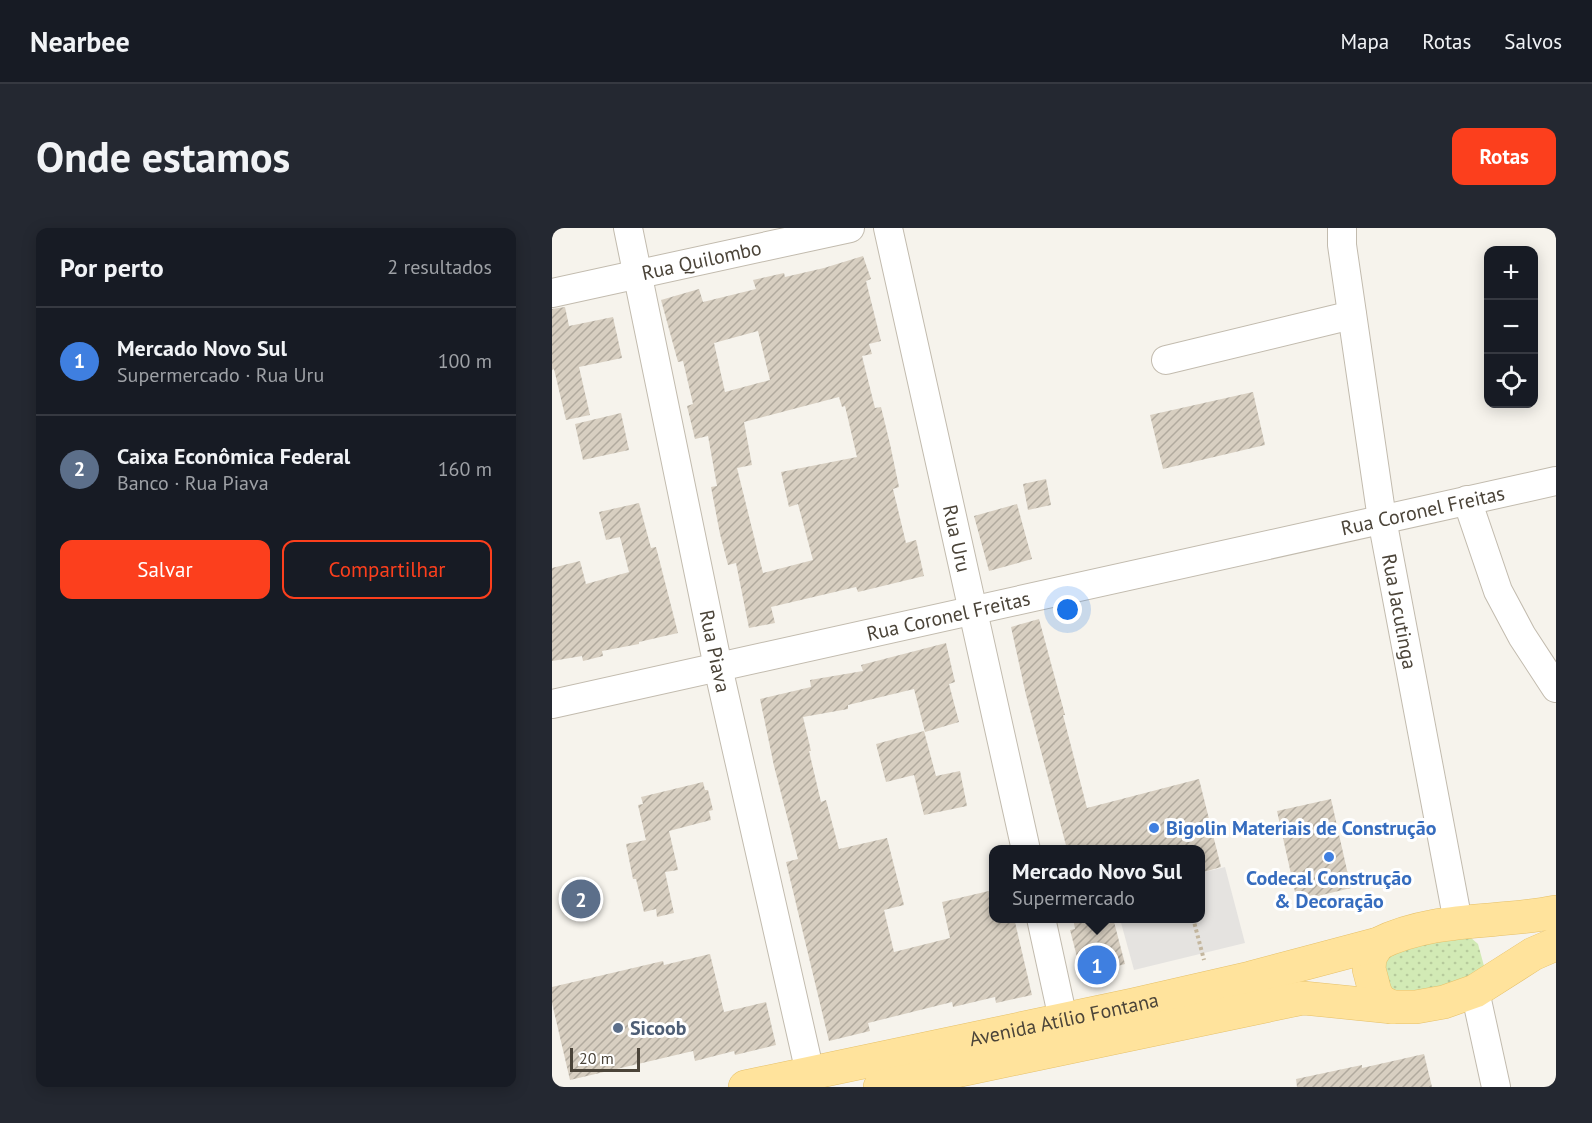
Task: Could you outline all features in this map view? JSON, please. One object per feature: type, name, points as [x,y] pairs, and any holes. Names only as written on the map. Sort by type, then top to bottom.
[{"type":"main road","points":[[1556,912],[1533,917],[1465,922],[1395,936],[1378,944],[1370,957],[1369,969],[1375,992],[1380,1001],[1392,1007],[1416,1007],[1444,1002],[1482,988],[1533,954],[1556,944]]},
{"type":"main road","points":[[1465,922],[1483,927],[1494,942],[1498,958],[1496,971],[1482,988]]},
{"type":"main road","name":"Avenida Atílio Fontana","points":[[745,1087],[1133,1005],[1250,978],[1378,944]]},
{"type":"main road","name":"Avenida Atílio Fontana","points":[[880,1087],[1303,998],[1392,1007]]},
{"type":"street","name":"Rua Piava","points":[[628,228],[718,667],[810,1074]]},
{"type":"street","name":"Rua Quilombo","points":[[552,293],[850,228]]},
{"type":"street","name":"Rua Uru","points":[[888,228],[971,610],[1025,845]]},
{"type":"street","name":"Rua Jacutinga","points":[[1342,228],[1342,245],[1382,519],[1465,922]]},
{"type":"street","points":[[1166,360],[1352,315]]},
{"type":"street","name":"Rua Coronel Freitas","points":[[552,704],[1556,481]]},
{"type":"street","points":[[1467,500],[1498,591],[1522,636],[1556,688]]},
{"type":"street","points":[[1042,923],[1063,1019]]},
{"type":"street","points":[[1482,988],[1496,1087]]},
{"type":"path","points":[[1194,923],[1211,987]]},
{"type":"green space","points":[[1470,937],[1478,944],[1484,966],[1471,982],[1392,994],[1378,957],[1384,949]]},
{"type":"shaded area","points":[[1225,867],[1245,943],[1134,970],[1121,923],[1205,923],[1205,872]]},
{"type":"building","points":[[863,256],[871,279],[866,281],[881,341],[869,344],[872,354],[862,356],[875,408],[881,407],[890,444],[899,487],[893,489],[906,543],[916,540],[924,576],[858,592],[856,587],[771,607],[775,623],[749,628],[736,563],[728,565],[720,534],[711,487],[717,486],[708,436],[695,439],[687,406],[693,404],[683,361],[678,362],[661,300],[699,289],[703,302],[756,289],[753,280],[784,273],[785,277]],"holes":[[[758,331],[770,380],[725,392],[714,343]],[[839,397],[842,407],[845,406],[857,457],[781,472],[789,507],[798,504],[813,560],[763,573],[737,468],[752,465],[744,422]]]},
{"type":"building","points":[[565,307],[569,326],[613,317],[622,358],[579,367],[590,415],[566,420],[554,369],[552,370],[552,309]]},
{"type":"building","points":[[1253,392],[1265,445],[1163,469],[1150,415]]},
{"type":"building","points":[[621,413],[629,450],[583,460],[575,424]]},
{"type":"building","points":[[1046,479],[1051,505],[1028,510],[1023,484]]},
{"type":"building","points":[[639,503],[651,548],[656,547],[678,633],[602,651],[603,656],[583,661],[582,656],[552,661],[552,568],[580,561],[586,584],[629,572],[620,537],[606,540],[599,512]]},
{"type":"building","points":[[1017,504],[1032,559],[989,571],[974,516]]},
{"type":"building","points":[[1039,619],[1087,808],[1199,779],[1221,867],[1205,872],[1205,845],[1066,845],[1026,695],[1011,627]]},
{"type":"building","points":[[946,643],[955,682],[949,684],[959,722],[925,732],[914,689],[848,705],[848,709],[803,717],[821,802],[826,800],[839,849],[887,838],[904,905],[884,910],[894,952],[950,938],[942,902],[989,891],[989,923],[1015,923],[1032,995],[996,1003],[995,997],[953,1007],[952,1002],[868,1023],[870,1031],[829,1041],[786,862],[798,859],[774,766],[760,699],[811,687],[810,680],[863,671],[861,665]]},
{"type":"building","points":[[924,731],[936,776],[960,771],[967,806],[924,815],[914,775],[886,782],[876,744]]},
{"type":"building","points":[[703,782],[705,790],[708,790],[713,810],[709,811],[711,820],[669,831],[678,870],[665,872],[674,913],[657,917],[656,909],[644,912],[636,879],[633,879],[626,844],[646,840],[638,805],[643,804],[641,797]]},
{"type":"building","points":[[1331,799],[1351,888],[1297,901],[1277,811]]},
{"type":"building","points":[[1074,923],[1114,923],[1125,964],[1082,976],[1070,930],[1075,929]]},
{"type":"building","name":"Sicoob","points":[[710,954],[724,1012],[766,1002],[776,1045],[735,1055],[734,1051],[695,1061],[693,1051],[570,1080],[552,1003],[552,987],[663,961],[664,965]]},
{"type":"building","points":[[1424,1054],[1432,1087],[1297,1087],[1296,1079],[1362,1065],[1362,1068]]},
{"type":"place","name":"Bigolin Materiais de Construção","points":[[1154,828]]},
{"type":"place","name":"Codecal Construção & Decoração","points":[[1329,857]]},
{"type":"place","name":"Caixa Econômica Federal","points":[[581,899]]},
{"type":"place","name":"Mercado Novo Sul","points":[[1097,965]]},
{"type":"place","name":"Sicoob","points":[[618,1028]]}]
